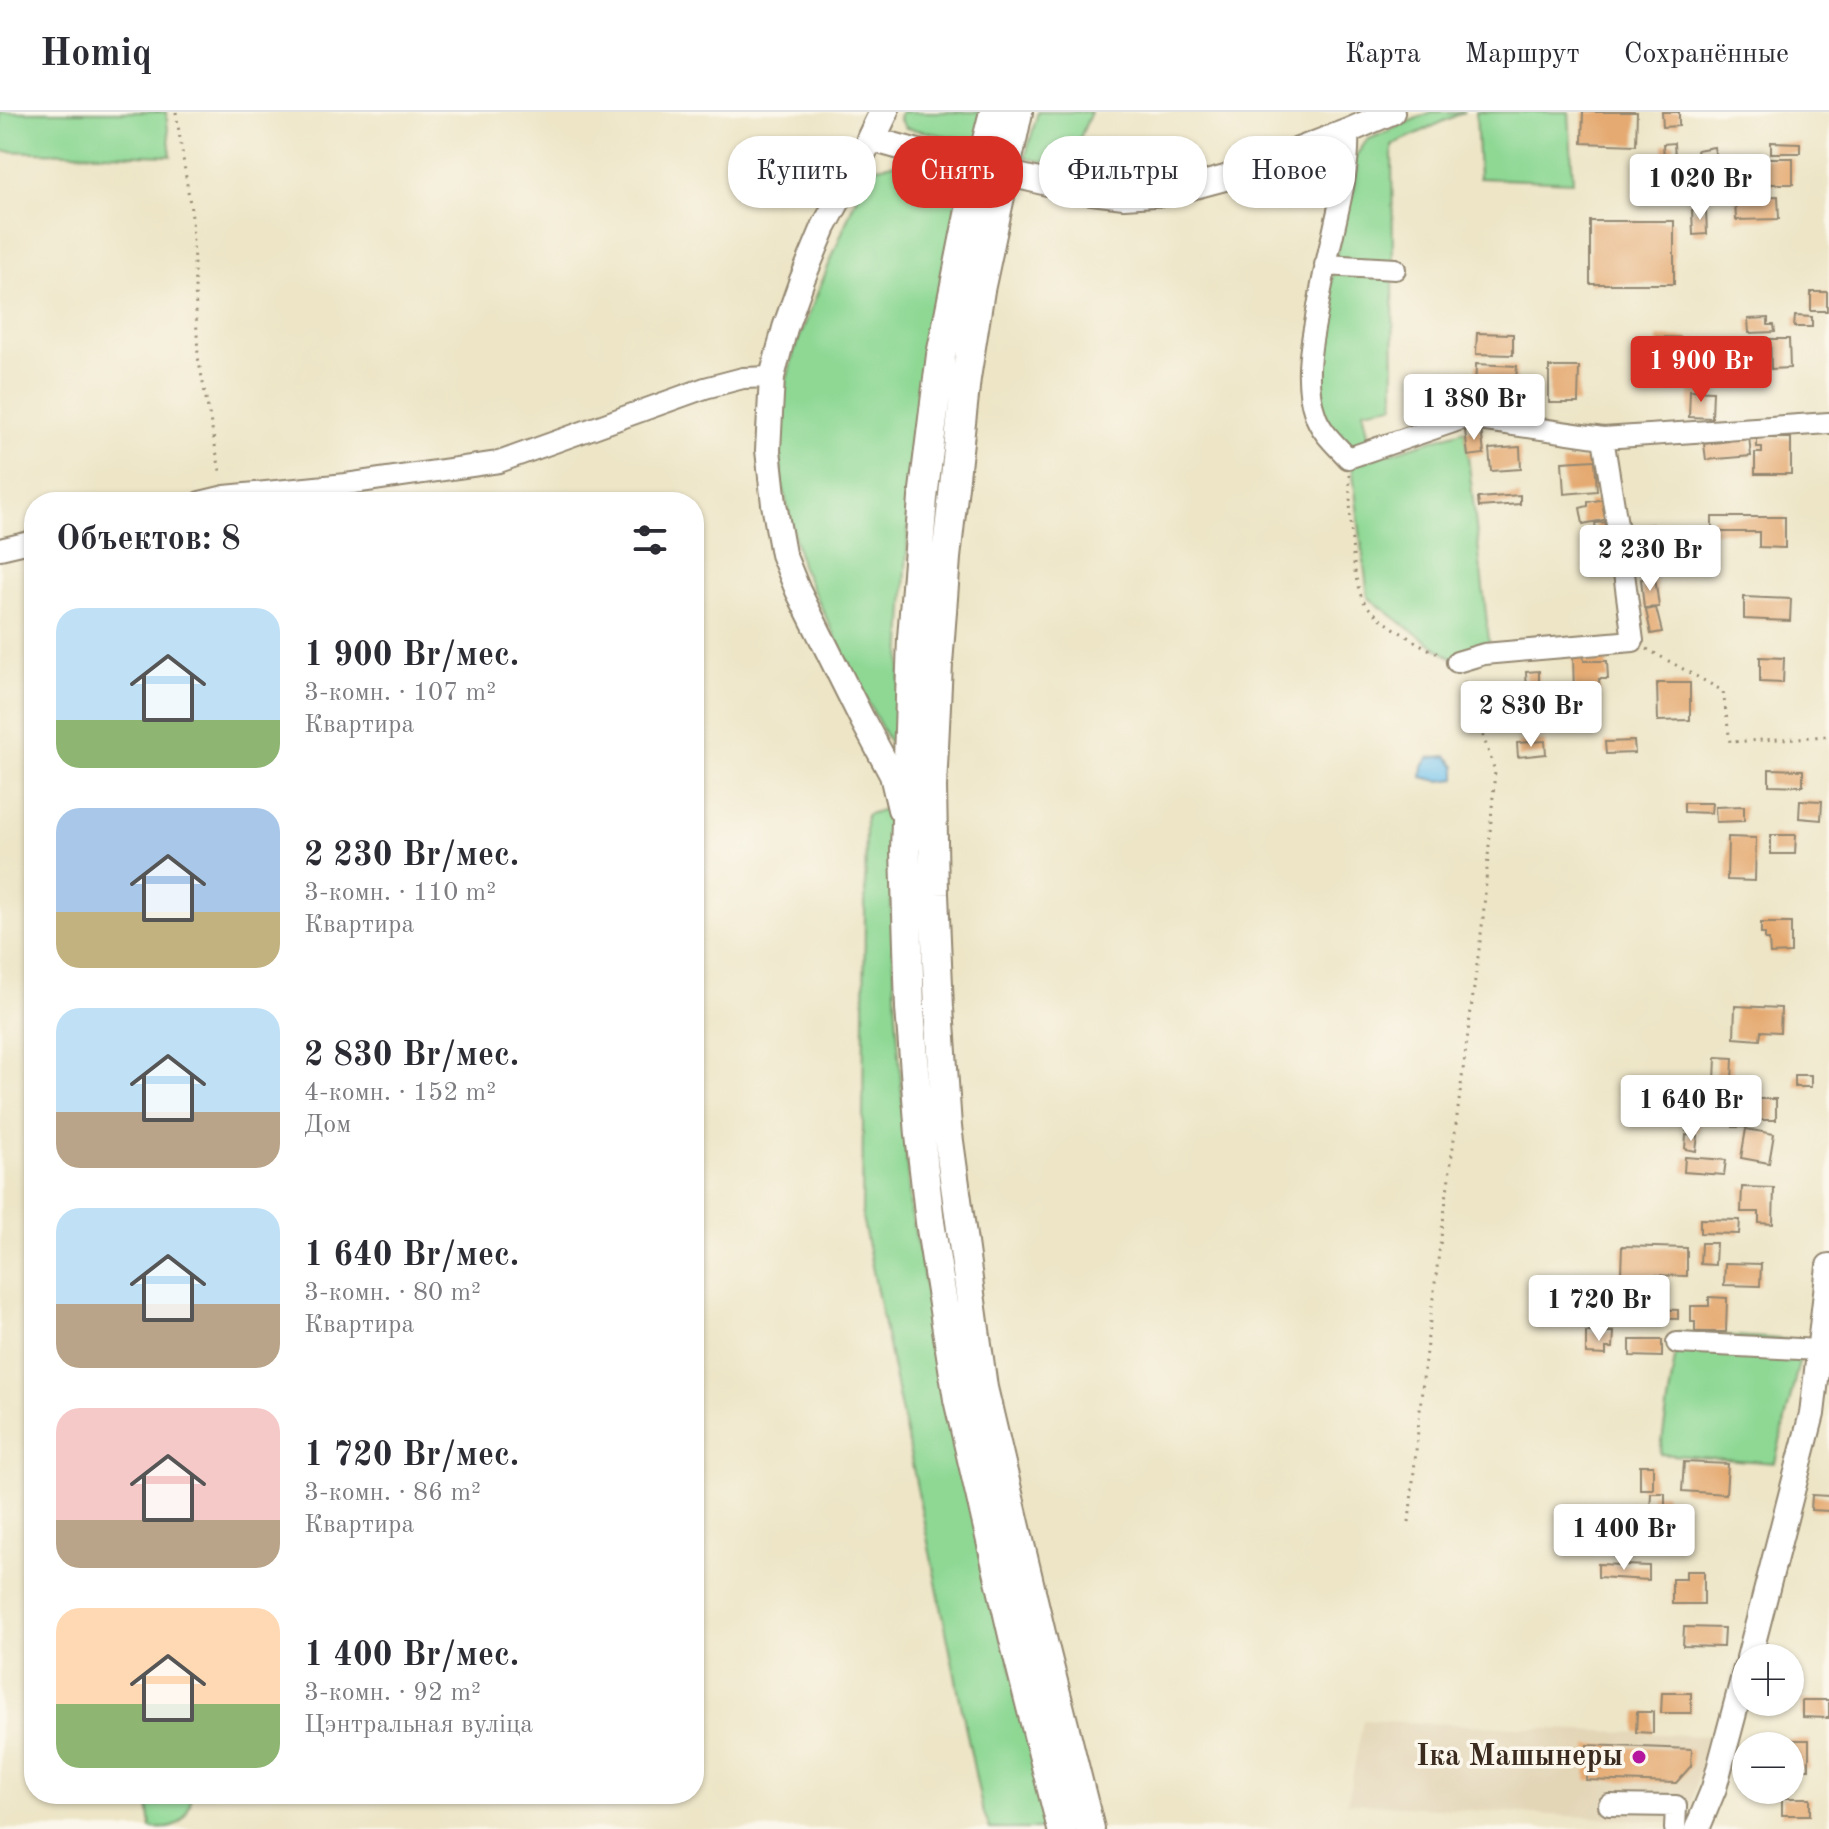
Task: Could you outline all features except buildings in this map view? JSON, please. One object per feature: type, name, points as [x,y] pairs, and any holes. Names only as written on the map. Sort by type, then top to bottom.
[{"type":"highway","points":[[872,136],[884,112]]},
{"type":"highway","points":[[994,112],[972,200],[941,355],[923,498],[912,638],[905,851],[911,1024],[920,1135],[942,1305],[958,1399],[1062,1829]]},
{"type":"highway","points":[[1018,112],[980,290],[966,378],[953,498],[938,664],[932,787],[934,894],[947,1127],[983,1388],[1090,1829]]},
{"type":"main road","points":[[876,140],[1076,190],[1124,196],[1169,193],[1225,178],[1392,112]]},
{"type":"main road","points":[[834,208],[802,280],[785,328],[772,377],[768,450],[783,554],[798,591],[892,775],[905,851]]},
{"type":"main road","points":[[1753,1644],[1820,1414],[1819,1350],[1829,1266]]},
{"type":"main road","points":[[1697,1829],[1714,1788],[1733,1716]]},
{"type":"street","points":[[1348,131],[1345,177],[1311,343],[1309,384],[1320,426],[1348,458],[1465,418],[1603,438],[1829,423]]},
{"type":"street","points":[[1325,265],[1395,269]]},
{"type":"street","points":[[265,492],[499,462],[705,388],[743,378],[772,377]]},
{"type":"street","points":[[1457,662],[1484,654],[1633,641],[1603,438]]},
{"type":"street","points":[[0,549],[24,543]]},
{"type":"street","points":[[1677,1343],[1819,1350]]},
{"type":"street","points":[[1609,1805],[1676,1806],[1675,1829]]},
{"type":"path","points":[[176,112],[192,217],[198,357],[224,492]]},
{"type":"path","points":[[1348,458],[1355,570],[1363,599],[1376,616],[1439,655],[1457,662],[1495,771],[1483,919],[1425,1359],[1409,1522]]},
{"type":"path","points":[[1633,641],[1723,691],[1730,742],[1829,736]]},
{"type":"shaded area","points":[[1363,1720],[1708,1736],[1687,1823],[1347,1803]]},
{"type":"green space","points":[[0,112],[166,112],[171,156],[1,151]]},
{"type":"green space","points":[[901,112],[986,112],[980,136],[948,136],[906,128],[899,119]]},
{"type":"green space","points":[[1038,112],[1091,112],[1081,136],[1039,136],[1039,161],[1025,158]]},
{"type":"green space","points":[[1431,112],[1464,112],[1392,145],[1394,405],[1363,410],[1370,442],[1356,446],[1333,431],[1322,410],[1316,365],[1345,208],[1355,208],[1355,157],[1367,140]]},
{"type":"green space","points":[[1476,112],[1569,112],[1573,182],[1479,178]]},
{"type":"green space","points":[[892,164],[892,208],[960,208],[911,477],[896,755],[801,565],[782,483],[778,415],[794,351],[852,208],[876,208],[877,167]]},
{"type":"green space","points":[[1465,430],[1490,649],[1457,662],[1368,597],[1352,465]]},
{"type":"green space","points":[[887,808],[896,1013],[910,1206],[952,1419],[1050,1829],[990,1829],[982,1808],[862,1217],[866,815]]},
{"type":"green space","points":[[1679,1332],[1804,1341],[1775,1463],[1660,1454]]},
{"type":"green space","points":[[148,1804],[189,1804],[183,1819],[176,1825],[151,1828]]},
{"type":"water","points":[[1447,756],[1456,766],[1456,779],[1439,781],[1422,777],[1423,766],[1429,758]]},
{"type":"place","name":"Іка Машынеры","points":[[1639,1757]]}]
